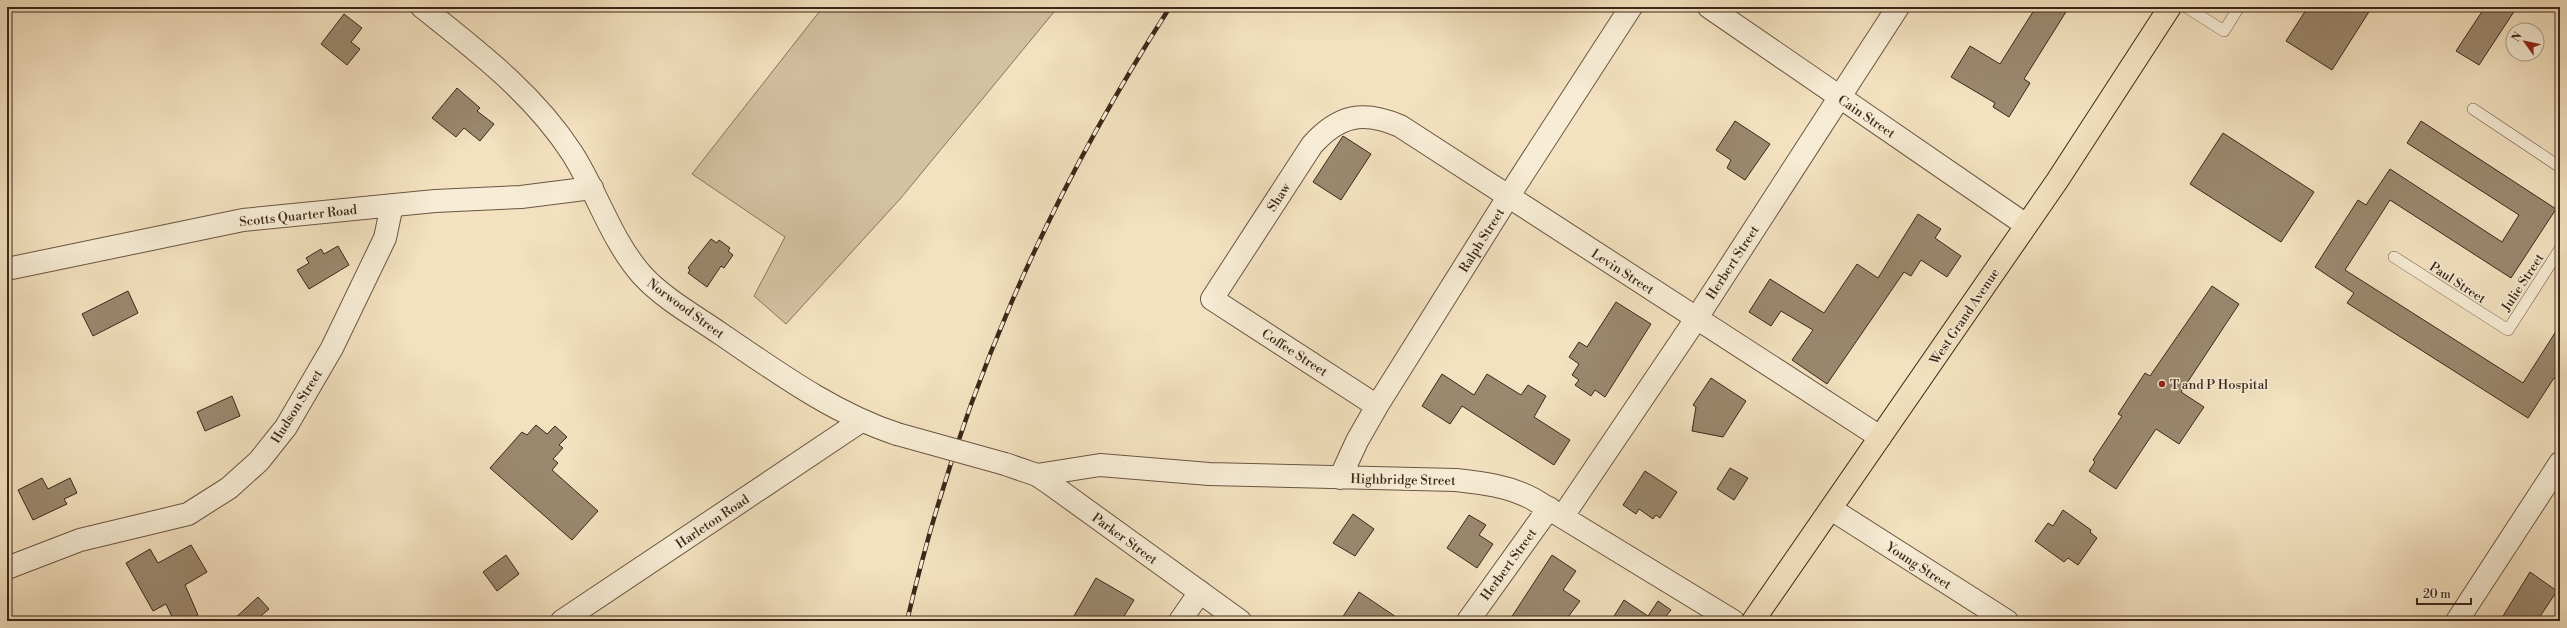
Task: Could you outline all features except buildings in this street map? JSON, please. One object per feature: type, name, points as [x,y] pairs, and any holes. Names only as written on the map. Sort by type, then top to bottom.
[{"type":"highway","name":"West Grand Avenue","points":[[1753,621],[2026,225],[2173,7]]},
{"type":"street","name":"Norwood Street","points":[[422,7],[481,54],[533,102],[572,154],[592,188],[627,256],[643,276],[663,293],[801,388],[861,421],[897,434],[1004,464]]},
{"type":"street","name":"Ralph Street","points":[[1340,478],[1357,441],[1377,406],[1508,197],[1631,7]]},
{"type":"street","name":"Cain Street","points":[[1709,7],[2026,225]]},
{"type":"street","name":"Herbert Street","points":[[1468,621],[1556,512],[1696,319],[1898,7]]},
{"type":"street","name":"Levin Street","points":[[1362,116],[1381,118],[1400,126],[1880,437]]},
{"type":"street","name":"Shaw","points":[[1212,299],[1312,145],[1325,130],[1342,120],[1362,116]]},
{"type":"street","name":"Scotts Quarter Road","points":[[7,269],[243,220],[392,205],[521,197],[592,188]]},
{"type":"street","name":"Hudson Street","points":[[7,568],[80,540],[188,514],[229,488],[259,461],[286,427],[332,348],[385,238],[392,205]]},
{"type":"street","name":"Coffee Street","points":[[1212,299],[1377,406]]},
{"type":"street","name":"Harleton Road","points":[[562,621],[861,421]]},
{"type":"street","points":[[2457,621],[2560,463]]},
{"type":"street","name":"Parker Street","points":[[1004,464],[1037,476],[1240,621]]},
{"type":"street","name":"Highbridge Street","points":[[1037,476],[1100,465],[1209,474],[1476,482],[1516,490],[1556,512],[1733,621]]},
{"type":"street","name":"Young Street","points":[[1831,509],[2006,621]]},
{"type":"street","points":[[1180,621],[1200,592]]},
{"type":"lane","points":[[2173,7],[2224,31],[2240,7]]},
{"type":"lane","points":[[2473,109],[2560,167]]},
{"type":"lane","name":"Julie Street","points":[[2508,330],[2560,249]]},
{"type":"lane","name":"Paul Street","points":[[2394,257],[2508,330]]},
{"type":"shaded area","points":[[823,7],[1058,7],[901,198],[786,324],[754,296],[785,237],[692,174]]},
{"type":"railway","points":[[907,621],[928,538],[953,457],[981,379],[1012,302],[1046,227],[1084,153],[1125,80],[1170,7]]},
{"type":"place","name":"T and P Hospital","points":[[2162,384]]}]
